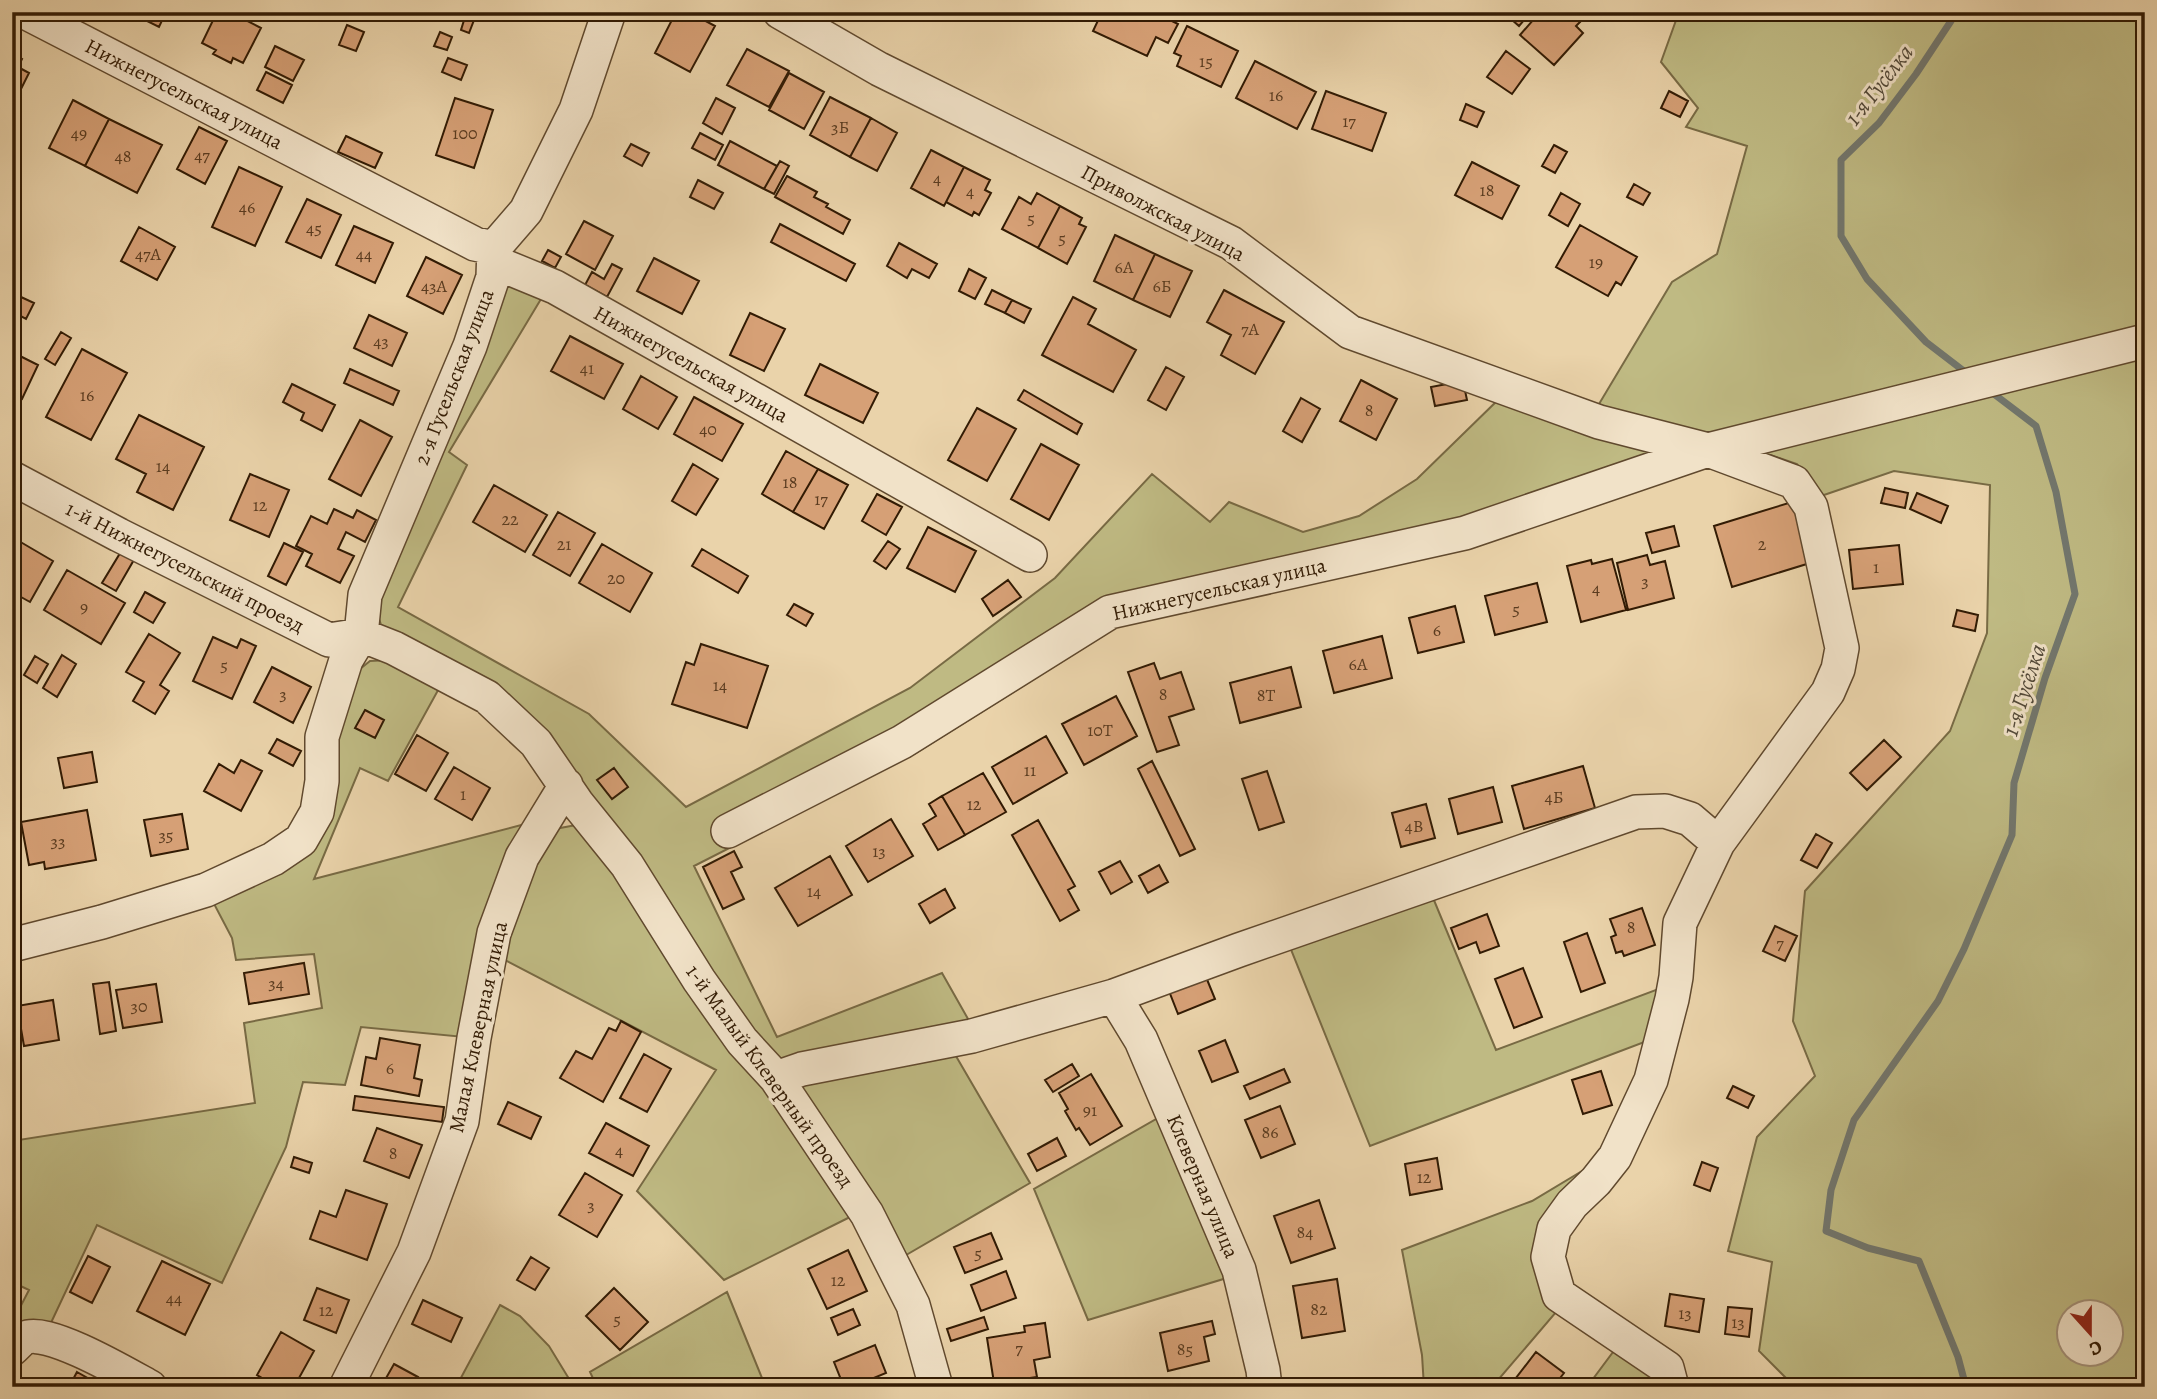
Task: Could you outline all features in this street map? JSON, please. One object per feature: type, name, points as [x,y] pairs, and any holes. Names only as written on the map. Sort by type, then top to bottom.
[{"type":"street","name":"Нижнегусельская улица","points":[[25,12],[555,287],[1030,555]]},
{"type":"street","name":"2-я Гусельская улица","points":[[361,635],[365,595],[470,346],[493,277],[494,255],[526,211],[576,110],[609,12]]},
{"type":"street","name":"Приволжская улица","points":[[780,12],[879,69],[1231,243],[1350,332],[1599,422],[1708,450],[1794,482],[1811,507],[1842,648],[1838,670],[1828,692],[1718,844],[1680,923],[1672,999],[1651,1080],[1615,1157],[1596,1181],[1572,1204],[1554,1229],[1549,1257],[1559,1295],[1667,1368],[1672,1387]]},
{"type":"street","name":"Нижнегусельская улица","points":[[728,831],[902,742],[1110,612],[1465,533],[1708,450],[2145,341]]},
{"type":"street","name":"1-й Нижнегусельский проезд","points":[[12,478],[329,640],[361,635]]},
{"type":"street","name":"1-й Малый Клеверный проезд","points":[[361,635],[394,648],[487,697],[536,743],[577,803],[627,865],[699,980],[742,1041],[776,1078],[867,1214],[913,1305],[936,1387]]},
{"type":"street","points":[[12,945],[102,922],[206,890],[273,859],[300,840],[317,811],[322,781],[322,737],[346,660],[361,635]]},
{"type":"street","name":"Малая Клеверная улица","points":[[345,1387],[414,1252],[424,1226],[462,1121],[494,933],[522,857],[566,785]]},
{"type":"street","points":[[776,1078],[802,1069],[972,1036],[1114,996],[1636,813],[1665,811],[1690,819],[1718,844]]},
{"type":"street","name":"Клеверная улица","points":[[1114,996],[1141,1040],[1239,1270],[1265,1387]]},
{"type":"street","points":[[18,1343],[40,1336],[85,1353],[150,1387]]},
{"type":"shaded area","points":[[1679,12],[2145,12],[2145,1387],[1791,1387],[1790,1382],[1759,1351],[1772,1262],[1728,1251],[1757,1137],[1815,1076],[1793,1021],[1805,891],[1950,731],[1987,633],[1990,485],[1894,471],[1821,496],[1797,464],[1712,435],[1596,409],[1672,282],[1717,254],[1747,146],[1686,127],[1698,108],[1661,62]]},
{"type":"shaded area","points":[[508,276],[547,289],[449,452],[467,465],[398,607],[589,714],[686,807],[910,688],[1055,578],[1152,474],[1210,522],[1229,502],[1303,532],[1359,516],[1417,479],[1500,398],[1662,449],[1465,521],[1105,599],[1106,634],[916,753],[694,866],[777,1037],[942,973],[972,1026],[778,1065],[580,795],[382,627],[377,614],[376,596]]},
{"type":"shaded area","points":[[390,660],[442,683],[388,781],[360,768],[314,879],[529,823],[464,1037],[361,1027],[345,1085],[303,1082],[286,1147],[222,1283],[97,1225],[49,1327],[12,1332],[12,1323],[29,1290],[12,1282],[12,1141],[255,1103],[244,1023],[322,1008],[314,954],[236,960],[232,938],[212,900],[278,868],[333,740],[355,673],[370,661]]},
{"type":"shaded area","points":[[576,825],[586,833],[854,1215],[724,1280],[637,1191],[716,1070],[499,957],[504,928],[555,829]]},
{"type":"shaded area","points":[[1431,893],[1496,1050],[1669,985],[1655,1038],[1370,1146],[1288,942]]},
{"type":"shaded area","points":[[953,1051],[1030,1183],[901,1258],[797,1088],[805,1079]]},
{"type":"shaded area","points":[[1165,1114],[1230,1277],[1088,1320],[1034,1189]]},
{"type":"shaded area","points":[[1607,1156],[1564,1201],[1563,1304],[1492,1387],[1424,1387],[1422,1355],[1402,1250],[1532,1201]]},
{"type":"shaded area","points":[[727,1292],[762,1378],[742,1387],[597,1387],[590,1372]]},
{"type":"shaded area","points":[[500,1305],[520,1316],[549,1346],[574,1387],[456,1387]]},
{"type":"shaded area","points":[[1619,1344],[1662,1387],[1587,1387]]},
{"type":"building","points":[[129,12],[166,12],[159,27]]},
{"type":"building","points":[[217,12],[230,12],[261,28],[243,63],[233,58],[231,63],[213,54],[216,50],[202,43]]},
{"type":"building","points":[[508,12],[531,12],[528,20]]},
{"type":"building","points":[[676,12],[689,12],[715,26],[690,72],[655,53]]},
{"type":"building","points":[[1102,12],[1154,12],[1178,24],[1168,43],[1156,37],[1147,56],[1093,31]]},
{"type":"building","points":[[1503,12],[1531,12],[1519,26]]},
{"type":"building","points":[[1540,12],[1571,12],[1581,21],[1576,26],[1583,33],[1554,65],[1520,35]]},
{"type":"building","points":[[465,17],[474,20],[469,33],[461,30]]},
{"type":"building","points":[[347,25],[364,32],[356,51],[339,45]]},
{"type":"building","points":[[1187,26],[1238,51],[1221,87],[1177,66],[1181,56],[1174,53]]},
{"type":"building","points":[[440,32],[452,37],[447,50],[434,46]]},
{"type":"building","points":[[275,46],[304,60],[293,81],[265,67]]},
{"type":"building","points":[[747,49],[789,71],[769,107],[727,85]]},
{"type":"building","points":[[1506,51],[1530,69],[1512,94],[1487,77]]},
{"type":"building","points":[[12,54],[22,59],[18,67],[29,73],[12,107]]},
{"type":"building","points":[[448,58],[467,65],[461,80],[442,72]]},
{"type":"building","points":[[1255,61],[1316,92],[1297,129],[1236,98]]},
{"type":"building","points":[[266,72],[292,85],[283,103],[257,90]]},
{"type":"building","points":[[789,73],[824,92],[804,129],[769,110]]},
{"type":"building","points":[[1326,91],[1386,113],[1372,151],[1312,129]]},
{"type":"building","points":[[1669,91],[1688,101],[1680,117],[1661,108]]},
{"type":"building","points":[[830,97],[871,118],[850,157],[810,135]]},
{"type":"building","points":[[455,98],[493,110],[474,168],[436,155]]},
{"type":"building","points":[[716,98],[735,108],[722,134],[703,123]]},
{"type":"building","points":[[73,100],[109,119],[85,166],[49,148]]},
{"type":"building","points":[[1466,104],[1484,112],[1477,127],[1460,120]]},
{"type":"building","points":[[871,118],[897,133],[877,171],[850,157]]},
{"type":"building","points":[[109,119],[162,145],[137,193],[85,166]]},
{"type":"building","points":[[199,127],[227,141],[205,184],[177,169]]},
{"type":"building","points":[[700,133],[723,145],[715,160],[692,148]]},
{"type":"building","points":[[346,136],[382,153],[375,168],[338,152]]},
{"type":"building","points":[[730,141],[777,166],[764,189],[718,165]]},
{"type":"building","points":[[631,144],[649,153],[642,166],[624,156]]},
{"type":"building","points":[[1554,145],[1567,152],[1555,173],[1542,166]]},
{"type":"building","points":[[931,150],[964,167],[944,206],[911,188]]},
{"type":"building","points":[[780,161],[789,166],[774,194],[764,189]]},
{"type":"building","points":[[1472,162],[1519,186],[1502,219],[1455,195]]},
{"type":"building","points":[[239,167],[282,187],[255,246],[212,227]]},
{"type":"building","points":[[964,167],[990,180],[985,190],[991,193],[979,215],[974,212],[972,216],[946,202]]},
{"type":"building","points":[[787,176],[817,192],[814,197],[850,220],[843,234],[775,197]]},
{"type":"building","points":[[698,180],[723,193],[714,209],[690,197]]},
{"type":"building","points":[[1634,184],[1650,193],[1643,205],[1627,197]]},
{"type":"building","points":[[1037,193],[1060,206],[1038,248],[1002,229],[1019,197],[1031,204]]},
{"type":"building","points":[[1561,193],[1580,204],[1568,226],[1549,215]]},
{"type":"building","points":[[307,199],[341,215],[321,258],[286,242]]},
{"type":"building","points":[[1060,206],[1082,218],[1079,224],[1086,227],[1067,264],[1038,248]]},
{"type":"building","points":[[584,221],[613,236],[595,270],[566,254]]},
{"type":"building","points":[[780,224],[855,264],[846,281],[771,242]]},
{"type":"building","points":[[1580,225],[1637,257],[1621,285],[1616,282],[1608,296],[1556,267]]},
{"type":"building","points":[[354,226],[393,243],[375,283],[336,265]]},
{"type":"building","points":[[139,227],[175,247],[157,280],[121,261]]},
{"type":"building","points":[[1115,235],[1155,254],[1133,300],[1094,281]]},
{"type":"building","points":[[899,243],[937,264],[929,278],[912,269],[907,278],[887,266]]},
{"type":"building","points":[[548,250],[561,257],[555,268],[542,261]]},
{"type":"building","points":[[1155,254],[1192,271],[1170,317],[1133,300]]},
{"type":"building","points":[[426,257],[462,275],[443,314],[407,296]]},
{"type":"building","points":[[654,258],[699,281],[682,314],[637,291]]},
{"type":"building","points":[[612,264],[622,269],[607,297],[585,285],[592,272],[604,279]]},
{"type":"building","points":[[969,269],[986,278],[975,299],[959,291]]},
{"type":"building","points":[[992,290],[1012,300],[1005,313],[985,304]]},
{"type":"building","points":[[1224,290],[1284,322],[1255,374],[1221,355],[1231,335],[1207,322]]},
{"type":"building","points":[[21,297],[34,303],[26,319],[13,312]]},
{"type":"building","points":[[1073,297],[1096,309],[1088,324],[1136,350],[1113,392],[1042,355]]},
{"type":"building","points":[[1012,300],[1031,309],[1024,323],[1005,313]]},
{"type":"building","points":[[750,313],[785,329],[764,371],[730,355]]},
{"type":"building","points":[[369,315],[407,333],[392,366],[354,348]]},
{"type":"building","points":[[61,332],[71,338],[55,365],[45,359]]},
{"type":"building","points":[[570,336],[623,364],[604,399],[551,371]]},
{"type":"building","points":[[82,349],[127,373],[91,440],[46,417]]},
{"type":"building","points":[[12,352],[38,365],[22,399],[12,395]]},
{"type":"building","points":[[820,364],[878,393],[863,423],[805,395]]},
{"type":"building","points":[[1166,367],[1184,377],[1166,410],[1148,400]]},
{"type":"building","points":[[350,369],[399,391],[393,405],[344,383]]},
{"type":"building","points":[[641,376],[677,397],[658,429],[623,409]]},
{"type":"building","points":[[1361,380],[1397,399],[1376,440],[1340,421]]},
{"type":"building","points":[[1463,381],[1467,400],[1435,406],[1431,387]]},
{"type":"building","points":[[292,384],[335,405],[322,431],[301,420],[304,413],[283,402]]},
{"type":"building","points":[[1024,390],[1082,424],[1077,434],[1018,400]]},
{"type":"building","points":[[694,397],[743,424],[722,461],[674,434]]},
{"type":"building","points":[[1301,398],[1320,409],[1302,442],[1283,431]]},
{"type":"building","points":[[977,408],[1016,429],[987,481],[948,460]]},
{"type":"building","points":[[139,415],[204,447],[173,510],[137,492],[146,474],[116,459]]},
{"type":"building","points":[[360,420],[392,437],[361,496],[329,479]]},
{"type":"building","points":[[1041,444],[1079,465],[1049,520],[1011,499]]},
{"type":"building","points":[[786,451],[818,469],[793,512],[762,494]]},
{"type":"building","points":[[693,464],[718,479],[696,515],[672,501]]},
{"type":"building","points":[[818,469],[848,485],[824,529],[793,512]]},
{"type":"building","points":[[250,474],[289,490],[269,537],[230,520]]},
{"type":"building","points":[[494,485],[547,515],[525,552],[473,522]]},
{"type":"building","points":[[1885,488],[1908,493],[1905,508],[1881,503]]},
{"type":"building","points":[[1917,493],[1948,506],[1941,523],[1910,509]]},
{"type":"building","points":[[877,494],[902,507],[886,535],[862,521]]},
{"type":"building","points":[[1792,502],[1810,563],[1732,587],[1714,526]]},
{"type":"building","points":[[334,509],[353,518],[357,510],[376,520],[365,542],[346,532],[338,549],[354,556],[340,583],[306,566],[312,554],[296,546],[311,516],[327,524]]},
{"type":"building","points":[[558,512],[595,533],[570,576],[533,555]]},
{"type":"building","points":[[1674,526],[1679,546],[1652,553],[1646,533]]},
{"type":"building","points":[[928,527],[976,551],[955,592],[907,568]]},
{"type":"building","points":[[12,537],[53,561],[30,602],[12,592]]},
{"type":"building","points":[[888,541],[900,549],[886,569],[874,561]]},
{"type":"building","points":[[284,543],[303,552],[286,585],[268,576]]},
{"type":"building","points":[[602,544],[652,573],[630,612],[579,583]]},
{"type":"building","points":[[1899,545],[1903,584],[1853,589],[1849,550]]},
{"type":"building","points":[[702,549],[748,576],[738,593],[692,566]]},
{"type":"building","points":[[122,550],[135,558],[116,591],[102,583]]},
{"type":"building","points":[[1647,555],[1650,565],[1665,561],[1674,598],[1628,610],[1617,563]]},
{"type":"building","points":[[1612,559],[1626,610],[1581,622],[1567,566],[1591,560],[1592,564]]},
{"type":"building","points":[[67,570],[125,603],[101,644],[44,610]]},
{"type":"building","points":[[1008,580],[1021,597],[993,616],[982,599]]},
{"type":"building","points":[[1537,583],[1547,622],[1495,635],[1485,596]]},
{"type":"building","points":[[145,592],[165,603],[153,623],[134,612]]},
{"type":"building","points":[[794,604],[813,614],[806,626],[787,615]]},
{"type":"building","points":[[1455,606],[1464,642],[1418,653],[1409,618]]},
{"type":"building","points":[[1957,610],[1978,615],[1975,631],[1953,626]]},
{"type":"building","points":[[149,634],[180,653],[160,685],[169,691],[155,714],[133,701],[144,682],[126,672]]},
{"type":"building","points":[[1382,636],[1392,678],[1334,693],[1323,651]]},
{"type":"building","points":[[213,637],[237,648],[241,639],[256,646],[232,699],[193,681]]},
{"type":"building","points":[[701,644],[768,666],[747,728],[672,704],[686,662],[694,665]]},
{"type":"building","points":[[62,655],[76,664],[57,697],[43,688]]},
{"type":"building","points":[[35,656],[48,664],[37,683],[24,675]]},
{"type":"building","points":[[1154,663],[1160,679],[1181,672],[1194,709],[1169,717],[1179,745],[1157,752],[1128,672]]},
{"type":"building","points":[[272,667],[311,687],[293,723],[254,702]]},
{"type":"building","points":[[1291,667],[1301,707],[1240,723],[1230,683]]},
{"type":"building","points":[[1116,696],[1137,736],[1084,765],[1062,724]]},
{"type":"building","points":[[365,710],[384,720],[375,738],[355,728]]},
{"type":"building","points":[[417,735],[448,753],[426,791],[395,774]]},
{"type":"building","points":[[1046,736],[1067,773],[1013,804],[992,767]]},
{"type":"building","points":[[277,739],[301,751],[293,766],[269,753]]},
{"type":"building","points":[[1884,740],[1901,757],[1867,790],[1850,773]]},
{"type":"building","points":[[92,752],[97,782],[64,788],[58,758]]},
{"type":"building","points":[[241,760],[262,771],[241,811],[204,791],[219,764],[234,773]]},
{"type":"building","points":[[1152,761],[1195,849],[1180,856],[1138,769]]},
{"type":"building","points":[[1583,766],[1595,808],[1524,829],[1512,786]]},
{"type":"building","points":[[454,767],[490,788],[472,820],[435,799]]},
{"type":"building","points":[[614,768],[628,787],[612,799],[597,780]]},
{"type":"building","points":[[1267,771],[1284,822],[1259,830],[1242,779]]},
{"type":"building","points":[[983,773],[1006,812],[965,835],[942,796]]},
{"type":"building","points":[[1493,787],[1502,822],[1458,834],[1449,799]]},
{"type":"building","points":[[942,796],[965,835],[938,850],[923,824],[936,816],[929,804]]},
{"type":"building","points":[[1426,804],[1435,838],[1401,847],[1392,813]]},
{"type":"building","points":[[87,810],[96,860],[45,869],[44,862],[29,865],[21,822]]},
{"type":"building","points":[[182,814],[188,849],[151,856],[144,820]]},
{"type":"building","points":[[891,819],[913,856],[868,882],[846,846]]},
{"type":"building","points":[[1038,820],[1075,886],[1068,890],[1079,910],[1060,921],[1012,835]]},
{"type":"building","points":[[1816,834],[1832,843],[1817,868],[1801,860]]},
{"type":"building","points":[[734,851],[742,867],[731,872],[744,899],[723,909],[703,867]]},
{"type":"building","points":[[830,856],[852,895],[798,926],[775,888]]},
{"type":"building","points":[[1120,861],[1132,882],[1111,894],[1099,872]]},
{"type":"building","points":[[1159,865],[1168,882],[1148,893],[1139,876]]},
{"type":"building","points":[[945,889],[955,908],[930,923],[919,904]]},
{"type":"building","points":[[1642,908],[1655,945],[1624,956],[1622,951],[1616,953],[1611,937],[1616,935],[1610,919]]},
{"type":"building","points":[[1487,914],[1499,946],[1480,953],[1476,942],[1459,949],[1451,928]]},
{"type":"building","points":[[1775,926],[1797,936],[1785,961],[1763,951]]},
{"type":"building","points":[[1587,933],[1605,983],[1581,992],[1564,942]]},
{"type":"building","points":[[304,963],[309,994],[249,1004],[244,973]]},
{"type":"building","points":[[1523,968],[1542,1017],[1514,1028],[1495,979]]},
{"type":"building","points":[[1206,977],[1215,999],[1178,1014],[1169,991]]},
{"type":"building","points":[[109,982],[116,1031],[100,1034],[93,984]]},
{"type":"building","points":[[156,984],[162,1022],[123,1028],[116,990]]},
{"type":"building","points":[[53,1000],[59,1040],[24,1046],[17,1006]]},
{"type":"building","points":[[621,1021],[641,1032],[603,1102],[560,1078],[576,1051],[592,1059],[609,1028],[616,1031]]},
{"type":"building","points":[[380,1038],[420,1045],[414,1078],[422,1080],[419,1096],[361,1085],[366,1057],[376,1059]]},
{"type":"building","points":[[1225,1040],[1238,1072],[1212,1082],[1199,1051]]},
{"type":"building","points":[[644,1054],[671,1069],[647,1112],[620,1098]]},
{"type":"building","points":[[1072,1064],[1079,1076],[1053,1092],[1045,1080]]},
{"type":"building","points":[[1284,1069],[1290,1082],[1250,1099],[1244,1086]]},
{"type":"building","points":[[1601,1071],[1612,1105],[1583,1114],[1572,1080]]},
{"type":"building","points":[[1091,1074],[1122,1126],[1090,1145],[1079,1128],[1076,1130],[1059,1093]]},
{"type":"building","points":[[1733,1086],[1754,1096],[1748,1108],[1727,1098]]},
{"type":"building","points":[[355,1096],[444,1107],[442,1122],[353,1110]]},
{"type":"building","points":[[508,1102],[541,1117],[531,1139],[498,1124]]},
{"type":"building","points":[[1280,1106],[1295,1144],[1261,1158],[1245,1120]]},
{"type":"building","points":[[606,1123],[649,1146],[633,1176],[589,1153]]},
{"type":"building","points":[[377,1128],[422,1145],[409,1178],[364,1161]]},
{"type":"building","points":[[1057,1138],[1066,1156],[1037,1171],[1028,1154]]},
{"type":"building","points":[[294,1157],[312,1163],[309,1173],[291,1167]]},
{"type":"building","points":[[1437,1158],[1442,1189],[1410,1195],[1405,1164]]},
{"type":"building","points":[[1702,1162],[1718,1168],[1710,1191],[1694,1185]]},
{"type":"building","points":[[585,1173],[622,1195],[597,1237],[559,1215]]},
{"type":"building","points":[[346,1190],[387,1204],[367,1260],[310,1239],[320,1211],[336,1217]]},
{"type":"building","points":[[1319,1200],[1335,1248],[1291,1263],[1274,1216]]},
{"type":"building","points":[[991,1233],[1002,1259],[965,1273],[954,1247]]},
{"type":"building","points":[[848,1250],[867,1291],[827,1309],[808,1269]]},
{"type":"building","points":[[88,1256],[110,1267],[92,1303],[70,1292]]},
{"type":"building","points":[[531,1257],[549,1268],[535,1290],[517,1280]]},
{"type":"building","points":[[162,1261],[210,1284],[185,1335],[137,1311]]},
{"type":"building","points":[[1006,1271],[1016,1298],[981,1311],[971,1285]]},
{"type":"building","points":[[1337,1279],[1345,1331],[1302,1338],[1293,1286]]},
{"type":"building","points":[[317,1288],[349,1300],[336,1333],[304,1320]]},
{"type":"building","points":[[614,1288],[648,1322],[620,1350],[586,1316]]},
{"type":"building","points":[[1670,1294],[1704,1299],[1699,1332],[1665,1326]]},
{"type":"building","points":[[423,1300],[462,1318],[451,1342],[412,1324]]},
{"type":"building","points":[[1728,1307],[1752,1309],[1749,1337],[1725,1334]]},
{"type":"building","points":[[853,1309],[860,1325],[838,1335],[831,1318]]},
{"type":"building","points":[[984,1317],[988,1329],[951,1341],[947,1329]]},
{"type":"building","points":[[1212,1321],[1215,1334],[1204,1337],[1209,1361],[1168,1371],[1160,1333]]},
{"type":"building","points":[[1045,1323],[1050,1357],[1034,1360],[1037,1377],[994,1383],[987,1338],[1025,1332],[1024,1326]]},
{"type":"building","points":[[281,1332],[314,1351],[294,1387],[278,1387],[257,1375]]},
{"type":"building","points":[[875,1345],[886,1373],[852,1387],[844,1387],[834,1362]]},
{"type":"building","points":[[1536,1352],[1564,1373],[1553,1387],[1509,1387]]},
{"type":"building","points":[[394,1364],[418,1377],[412,1387],[381,1387]]},
{"type":"building","points":[[77,1372],[91,1380],[88,1387],[69,1387]]},
{"type":"building","points":[[1234,1381],[1235,1387],[1213,1387],[1213,1384]]},
{"type":"waterway","name":"1-я Гусёлка","points":[[1952,12],[1951,21],[1916,74],[1879,123],[1841,160],[1841,236],[1867,279],[1926,342],[1969,375]]},
{"type":"waterway","name":"1-я Гусёлка","points":[[1966,1387],[1958,1357],[1919,1261],[1868,1248],[1826,1231],[1831,1190],[1854,1120],[1938,1001],[1964,949],[2012,835],[2014,783],[2045,678],[2075,594],[2056,492],[2036,426],[1990,391]]}]
